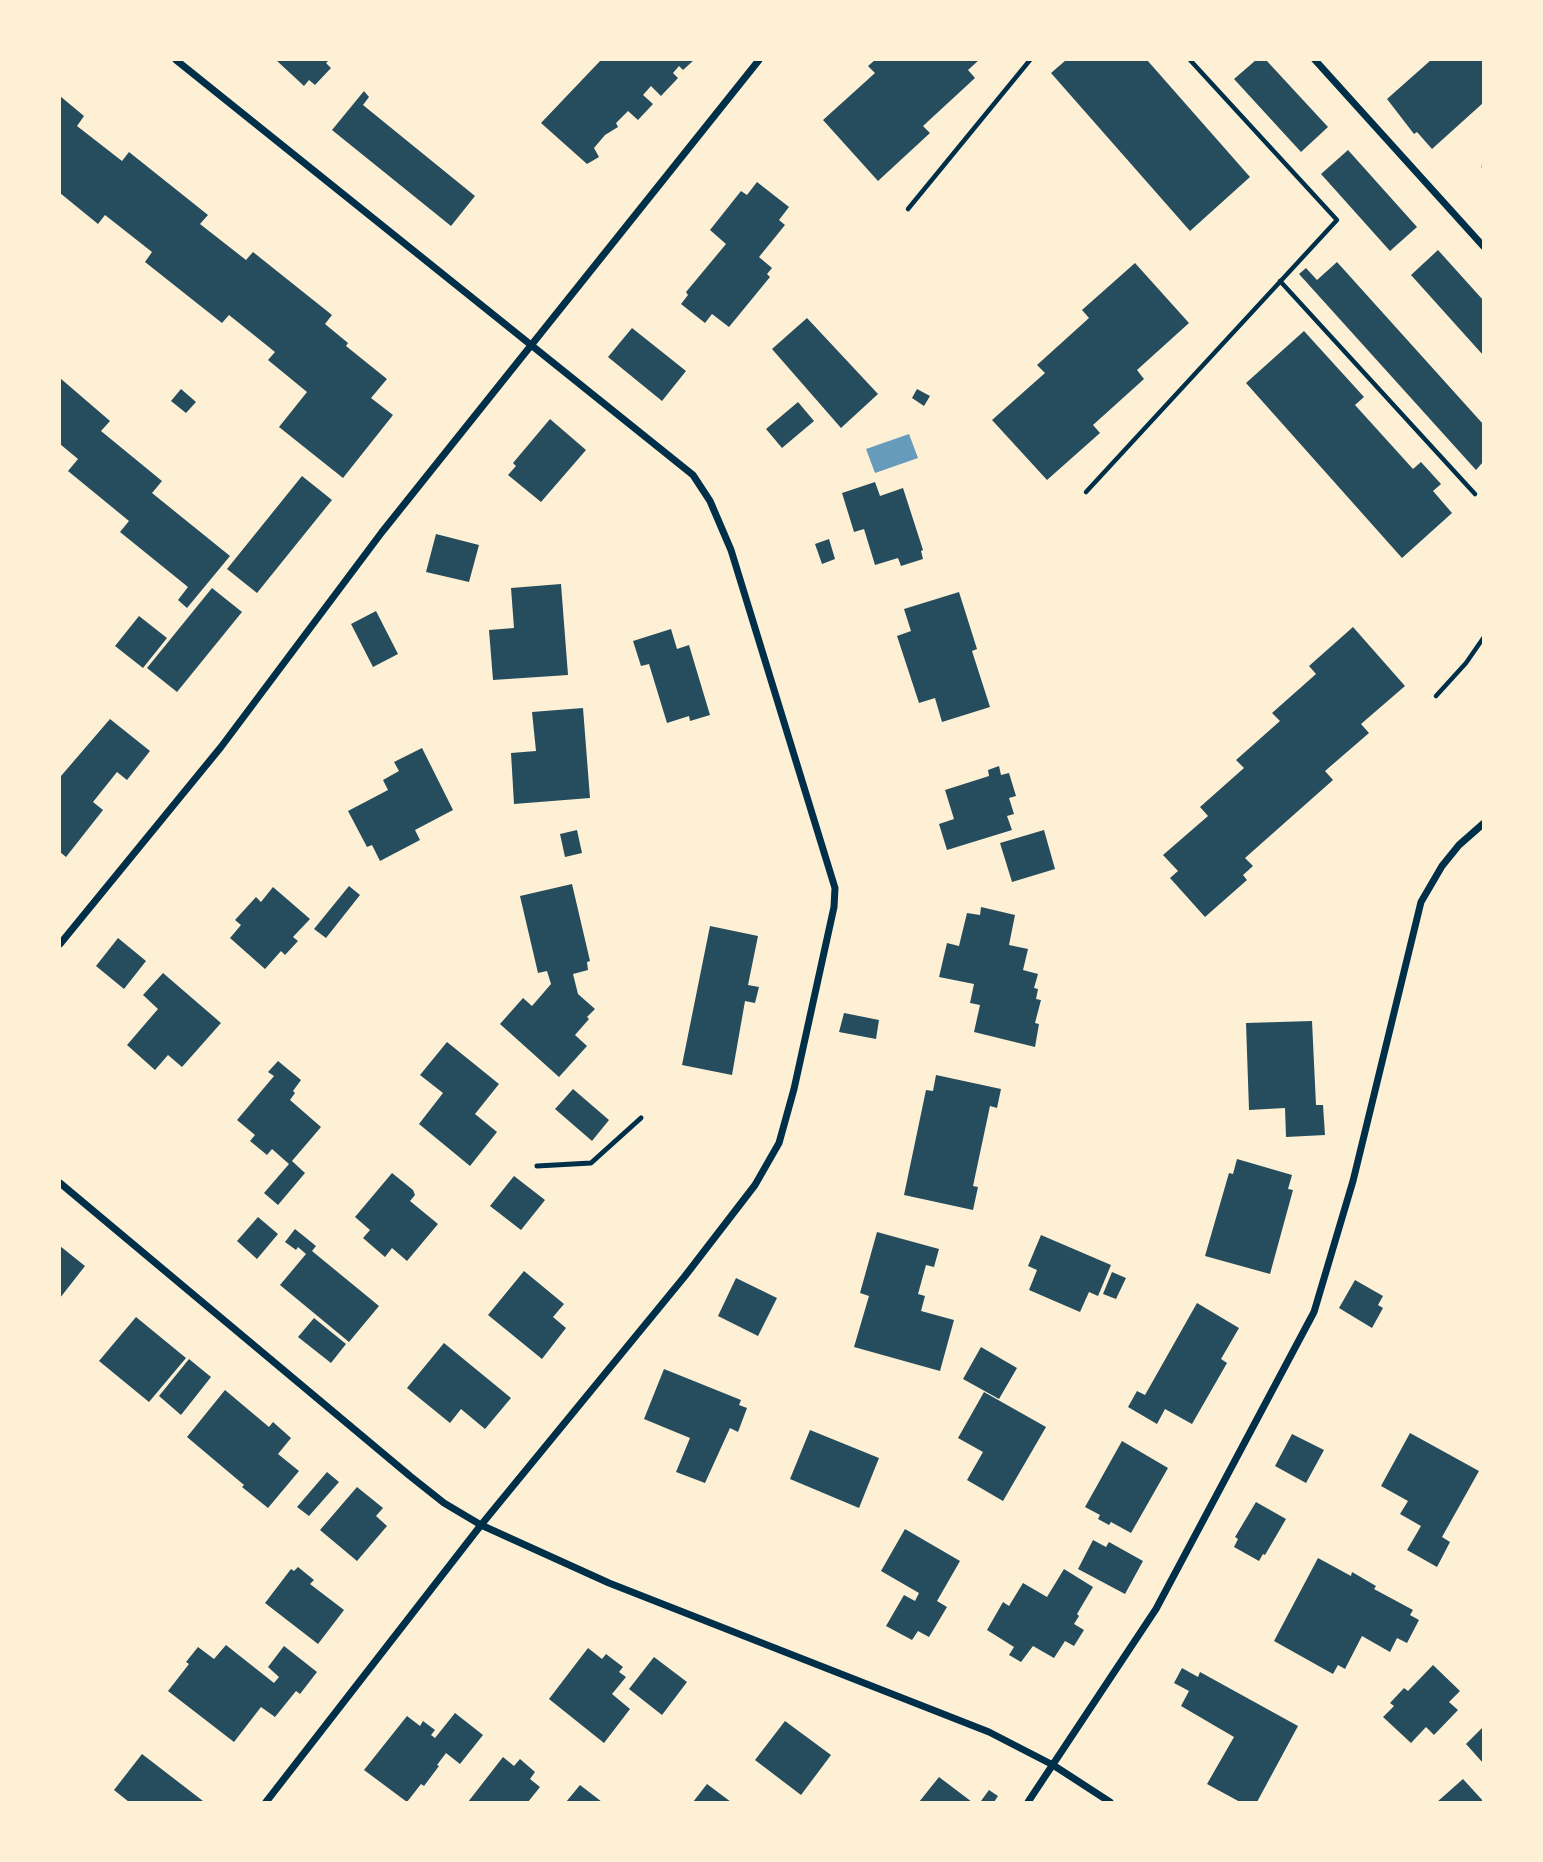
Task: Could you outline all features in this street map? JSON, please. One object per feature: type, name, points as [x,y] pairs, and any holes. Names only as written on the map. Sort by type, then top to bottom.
[{"type":"street","points":[[176,60],[693,475],[710,501],[731,550],[835,888],[794,1088],[779,1143],[769,1164],[736,1212],[481,1525],[266,1802]]},
{"type":"street","points":[[60,944],[221,747],[383,532],[759,60]]},
{"type":"street","points":[[1315,60],[1483,247]]},
{"type":"street","points":[[1028,1802],[1156,1609],[1314,1312],[1353,1181],[1421,902],[1442,866],[1459,845],[1483,823]]},
{"type":"street","points":[[60,1183],[410,1476],[444,1503],[481,1525],[609,1583],[989,1732],[1053,1765],[1110,1802]]},
{"type":"lane","points":[[537,1166],[591,1163],[641,1118]]},
{"type":"path","points":[[908,209],[1030,60]]},
{"type":"path","points":[[1086,492],[1336,220],[1190,60]]},
{"type":"path","points":[[1280,281],[1475,494]]},
{"type":"path","points":[[1436,696],[1466,663],[1483,637]]},
{"type":"water","points":[[909,434],[918,458],[875,473],[866,449]]},
{"type":"building","points":[[276,60],[329,60],[326,63],[331,68],[315,85],[309,80],[304,86]]},
{"type":"building","points":[[601,60],[694,60],[683,70],[679,66],[673,73],[678,78],[661,96],[651,86],[643,95],[653,104],[638,120],[628,111],[616,123],[618,127],[605,135],[594,148],[599,157],[587,164],[541,123]]},
{"type":"building","points":[[875,60],[979,60],[968,70],[975,78],[923,126],[930,133],[878,181],[823,120],[875,73],[868,66]]},
{"type":"building","points":[[1066,60],[1147,60],[1250,177],[1190,231],[1051,73]]},
{"type":"building","points":[[1256,60],[1266,60],[1328,127],[1301,152],[1234,79]]},
{"type":"building","points":[[1431,60],[1483,60],[1483,103],[1432,149],[1417,132],[1414,134],[1387,99]]},
{"type":"building","points":[[364,91],[369,97],[363,105],[475,196],[451,226],[332,130]]},
{"type":"building","points":[[60,96],[84,116],[77,126],[122,161],[129,152],[208,215],[200,224],[246,260],[253,252],[332,315],[325,324],[348,343],[346,346],[387,379],[371,398],[393,415],[343,478],[279,427],[307,392],[268,360],[275,352],[229,315],[222,323],[145,262],[152,252],[105,215],[98,224],[60,193]]},
{"type":"building","points":[[1348,150],[1417,227],[1390,251],[1321,174]]},
{"type":"building","points":[[757,182],[789,207],[779,220],[785,225],[759,257],[772,268],[767,274],[770,277],[729,327],[712,314],[705,323],[681,304],[688,295],[686,292],[726,244],[710,230],[741,191],[747,195]]},
{"type":"building","points":[[1438,250],[1483,300],[1483,355],[1411,275]]},
{"type":"building","points":[[1337,262],[1483,424],[1483,462],[1476,470],[1299,274],[1306,268],[1317,280]]},
{"type":"building","points":[[1135,263],[1189,323],[1137,370],[1144,379],[1093,425],[1100,433],[1047,480],[992,420],[1045,373],[1037,365],[1089,318],[1082,310]]},
{"type":"building","points":[[807,318],[878,394],[841,428],[772,349]]},
{"type":"building","points":[[632,328],[686,371],[662,401],[608,357]]},
{"type":"building","points":[[1304,331],[1364,397],[1355,405],[1413,469],[1421,462],[1441,484],[1433,491],[1452,513],[1402,558],[1246,383]]},
{"type":"building","points":[[60,378],[110,421],[101,431],[162,481],[152,493],[230,556],[187,608],[178,600],[188,587],[120,532],[129,521],[68,471],[78,459],[60,444]]},
{"type":"building","points":[[181,389],[196,402],[186,413],[171,401]]},
{"type":"building","points":[[917,389],[930,396],[924,406],[912,398]]},
{"type":"building","points":[[798,402],[814,421],[782,448],[766,429]]},
{"type":"building","points":[[550,419],[586,450],[541,502],[508,475],[516,466],[513,463]]},
{"type":"building","points":[[302,476],[332,500],[257,593],[227,569]]},
{"type":"building","points":[[875,482],[880,496],[903,488],[923,550],[923,559],[901,566],[898,558],[875,565],[864,529],[854,532],[842,493]]},
{"type":"building","points":[[436,534],[479,545],[469,582],[426,572]]},
{"type":"building","points":[[829,539],[835,559],[822,564],[815,544]]},
{"type":"building","points":[[561,584],[568,675],[493,680],[489,630],[514,628],[511,588]]},
{"type":"building","points":[[212,588],[242,612],[177,692],[147,668]]},
{"type":"building","points":[[959,592],[977,649],[972,651],[990,707],[942,722],[935,698],[919,703],[897,636],[911,631],[904,609]]},
{"type":"building","points":[[376,611],[398,654],[373,667],[351,624]]},
{"type":"building","points":[[139,616],[167,638],[143,668],[115,646]]},
{"type":"building","points":[[1353,627],[1405,686],[1361,724],[1369,733],[1325,771],[1333,780],[1245,858],[1253,866],[1243,875],[1247,880],[1205,917],[1170,878],[1178,871],[1163,855],[1208,816],[1200,807],[1244,768],[1236,760],[1280,721],[1272,713],[1316,674],[1309,666]]},
{"type":"building","points":[[671,629],[677,649],[689,645],[710,715],[690,721],[689,716],[667,723],[649,664],[641,666],[633,641]]},
{"type":"building","points":[[583,708],[590,798],[514,804],[511,753],[536,751],[532,712]]},
{"type":"building","points":[[110,719],[150,751],[127,780],[117,772],[93,802],[103,810],[66,857],[60,852],[60,775]]},
{"type":"building","points":[[422,748],[453,810],[415,830],[420,840],[380,861],[372,845],[367,847],[348,811],[388,790],[383,780],[399,771],[394,762]]},
{"type":"building","points":[[999,766],[1001,775],[1009,773],[1016,796],[1009,798],[1014,814],[1007,816],[1012,830],[947,850],[939,824],[954,819],[945,790],[989,776],[988,770]]},
{"type":"building","points":[[577,830],[582,853],[565,857],[560,834]]},
{"type":"building","points":[[1044,830],[1055,869],[1012,882],[1000,843]]},
{"type":"building","points":[[572,884],[590,961],[587,962],[588,970],[573,974],[578,994],[595,1009],[575,1035],[587,1046],[559,1077],[500,1024],[523,998],[532,1006],[551,984],[547,971],[538,973],[520,896]]},
{"type":"building","points":[[349,886],[360,895],[326,938],[314,929]]},
{"type":"building","points":[[273,887],[310,919],[293,937],[298,941],[285,955],[281,951],[265,969],[230,938],[241,925],[235,920],[256,897],[261,902]]},
{"type":"building","points":[[981,907],[1015,915],[1009,945],[1028,949],[1023,970],[1038,974],[1034,988],[1038,989],[1036,999],[1041,1000],[1035,1023],[1039,1024],[1035,1047],[974,1032],[980,1005],[970,1003],[974,984],[939,977],[947,943],[959,946],[967,913],[980,915]]},
{"type":"building","points":[[710,926],[758,936],[748,985],[759,987],[755,1003],[745,1001],[732,1075],[682,1065]]},
{"type":"building","points":[[118,938],[146,961],[124,989],[96,966]]},
{"type":"building","points":[[163,973],[221,1023],[182,1067],[168,1055],[155,1070],[127,1045],[158,1009],[143,995]]},
{"type":"building","points":[[844,1013],[879,1020],[876,1039],[839,1032]]},
{"type":"building","points":[[1312,1021],[1316,1105],[1323,1105],[1325,1135],[1286,1137],[1285,1108],[1249,1110],[1246,1023]]},
{"type":"building","points":[[447,1042],[499,1084],[475,1114],[497,1132],[470,1166],[419,1124],[443,1093],[420,1075]]},
{"type":"building","points":[[278,1061],[301,1080],[290,1100],[321,1127],[292,1161],[305,1173],[278,1205],[264,1193],[289,1164],[272,1149],[267,1155],[250,1141],[255,1135],[237,1120],[274,1076],[268,1072]]},
{"type":"building","points":[[936,1075],[1001,1089],[997,1108],[990,1106],[973,1186],[978,1187],[973,1210],[904,1195],[926,1090],[933,1091]]},
{"type":"building","points":[[573,1089],[609,1120],[592,1141],[555,1109]]},
{"type":"building","points":[[1237,1159],[1292,1175],[1288,1189],[1293,1190],[1270,1274],[1205,1256],[1229,1173],[1233,1174]]},
{"type":"building","points":[[392,1173],[413,1190],[415,1195],[410,1201],[438,1224],[407,1261],[392,1248],[385,1257],[363,1238],[370,1230],[355,1217]]},
{"type":"building","points":[[514,1176],[545,1200],[521,1230],[490,1206]]},
{"type":"building","points":[[258,1217],[278,1234],[257,1259],[237,1241]]},
{"type":"building","points":[[295,1229],[316,1246],[312,1251],[379,1306],[349,1342],[280,1285],[306,1254],[298,1247],[296,1250],[285,1242]]},
{"type":"building","points":[[877,1232],[939,1249],[934,1267],[926,1265],[918,1294],[925,1296],[921,1311],[954,1320],[940,1371],[854,1347],[869,1296],[860,1293]]},
{"type":"building","points":[[1041,1235],[1111,1265],[1098,1296],[1089,1292],[1080,1312],[1029,1290],[1037,1270],[1028,1266]]},
{"type":"building","points":[[60,1246],[85,1266],[60,1298]]},
{"type":"building","points":[[524,1271],[564,1304],[553,1317],[566,1328],[542,1359],[488,1315]]},
{"type":"building","points":[[1112,1272],[1126,1278],[1116,1299],[1103,1294]]},
{"type":"building","points":[[736,1278],[777,1298],[758,1336],[718,1316]]},
{"type":"building","points":[[1355,1280],[1383,1296],[1378,1305],[1383,1308],[1372,1328],[1339,1308]]},
{"type":"building","points":[[1197,1303],[1239,1328],[1221,1359],[1227,1363],[1192,1424],[1165,1409],[1157,1424],[1128,1407],[1137,1391],[1145,1395]]},
{"type":"building","points":[[136,1317],[186,1358],[149,1402],[99,1361]]},
{"type":"building","points":[[314,1318],[346,1344],[331,1363],[298,1337]]},
{"type":"building","points":[[444,1343],[511,1398],[485,1429],[461,1409],[450,1423],[407,1388]]},
{"type":"building","points":[[981,1347],[1017,1368],[999,1399],[963,1379]]},
{"type":"building","points":[[189,1359],[211,1377],[181,1415],[159,1396]]},
{"type":"building","points":[[664,1369],[741,1400],[739,1405],[747,1408],[738,1432],[730,1428],[705,1483],[676,1472],[690,1438],[644,1419]]},
{"type":"building","points":[[225,1390],[269,1427],[273,1422],[291,1438],[278,1454],[299,1471],[268,1508],[187,1437]]},
{"type":"building","points":[[984,1392],[1046,1427],[1003,1501],[967,1480],[983,1452],[958,1438]]},
{"type":"building","points":[[810,1430],[879,1458],[859,1508],[790,1479]]},
{"type":"building","points":[[1410,1433],[1479,1471],[1442,1537],[1450,1542],[1437,1567],[1407,1550],[1421,1526],[1400,1514],[1408,1501],[1381,1486]]},
{"type":"building","points":[[1292,1434],[1324,1450],[1306,1483],[1275,1466]]},
{"type":"building","points":[[1122,1441],[1168,1468],[1131,1533],[1111,1522],[1109,1525],[1098,1519],[1100,1515],[1085,1507]]},
{"type":"building","points":[[327,1472],[339,1482],[309,1516],[297,1507]]},
{"type":"building","points":[[357,1487],[383,1508],[376,1516],[387,1526],[357,1561],[320,1530]]},
{"type":"building","points":[[1256,1502],[1286,1519],[1259,1561],[1234,1547],[1238,1539],[1235,1537]]},
{"type":"building","points":[[905,1529],[960,1561],[937,1601],[947,1607],[929,1637],[918,1631],[912,1640],[886,1626],[904,1595],[915,1601],[919,1593],[881,1571]]},
{"type":"building","points":[[1093,1540],[1106,1547],[1109,1542],[1143,1561],[1125,1594],[1078,1569]]},
{"type":"building","points":[[1318,1558],[1351,1576],[1352,1572],[1376,1586],[1374,1589],[1413,1610],[1410,1615],[1419,1620],[1407,1643],[1397,1638],[1390,1652],[1362,1636],[1345,1669],[1338,1665],[1333,1674],[1274,1641]]},
{"type":"building","points":[[298,1567],[314,1580],[310,1584],[344,1610],[318,1644],[265,1603],[291,1569],[294,1571]]},
{"type":"building","points":[[1064,1569],[1093,1587],[1074,1624],[1084,1630],[1074,1646],[1065,1641],[1054,1658],[1033,1646],[1021,1662],[1009,1655],[1014,1647],[987,1630],[1003,1602],[1009,1606],[1023,1583],[1047,1597]]},
{"type":"building","points":[[226,1645],[274,1683],[279,1677],[268,1667],[284,1646],[317,1672],[300,1694],[296,1691],[275,1717],[261,1707],[234,1742],[168,1691],[189,1664],[186,1662],[198,1647],[214,1659]]},
{"type":"building","points":[[588,1648],[602,1659],[606,1654],[623,1667],[619,1672],[626,1677],[612,1694],[630,1709],[604,1743],[549,1699]]},
{"type":"building","points":[[654,1657],[687,1682],[662,1715],[629,1689]]},
{"type":"building","points":[[1433,1665],[1460,1691],[1449,1702],[1458,1710],[1434,1735],[1426,1727],[1411,1743],[1383,1717],[1394,1706],[1390,1703],[1404,1688],[1408,1691]]},
{"type":"building","points":[[1182,1668],[1198,1677],[1200,1672],[1298,1726],[1257,1802],[1240,1802],[1207,1784],[1234,1737],[1181,1706],[1189,1691],[1174,1683]]},
{"type":"building","points":[[455,1713],[483,1735],[460,1764],[446,1753],[424,1786],[421,1784],[407,1802],[364,1770],[407,1716],[420,1726],[423,1721],[435,1730],[431,1735],[435,1738]]},
{"type":"building","points":[[785,1721],[831,1755],[801,1795],[755,1760]]},
{"type":"building","points":[[1483,1727],[1483,1763],[1466,1744]]},
{"type":"building","points":[[142,1754],[203,1801],[129,1802],[114,1790]]},
{"type":"building","points":[[503,1757],[514,1766],[520,1759],[535,1772],[530,1779],[540,1787],[528,1802],[468,1802]]},
{"type":"building","points":[[939,1777],[972,1802],[919,1802]]},
{"type":"building","points":[[1463,1779],[1484,1802],[1437,1802]]},
{"type":"building","points":[[707,1784],[731,1802],[693,1802]]},
{"type":"building","points":[[580,1785],[602,1802],[566,1802]]},
{"type":"building","points":[[989,1790],[998,1796],[994,1802],[981,1801]]}]
